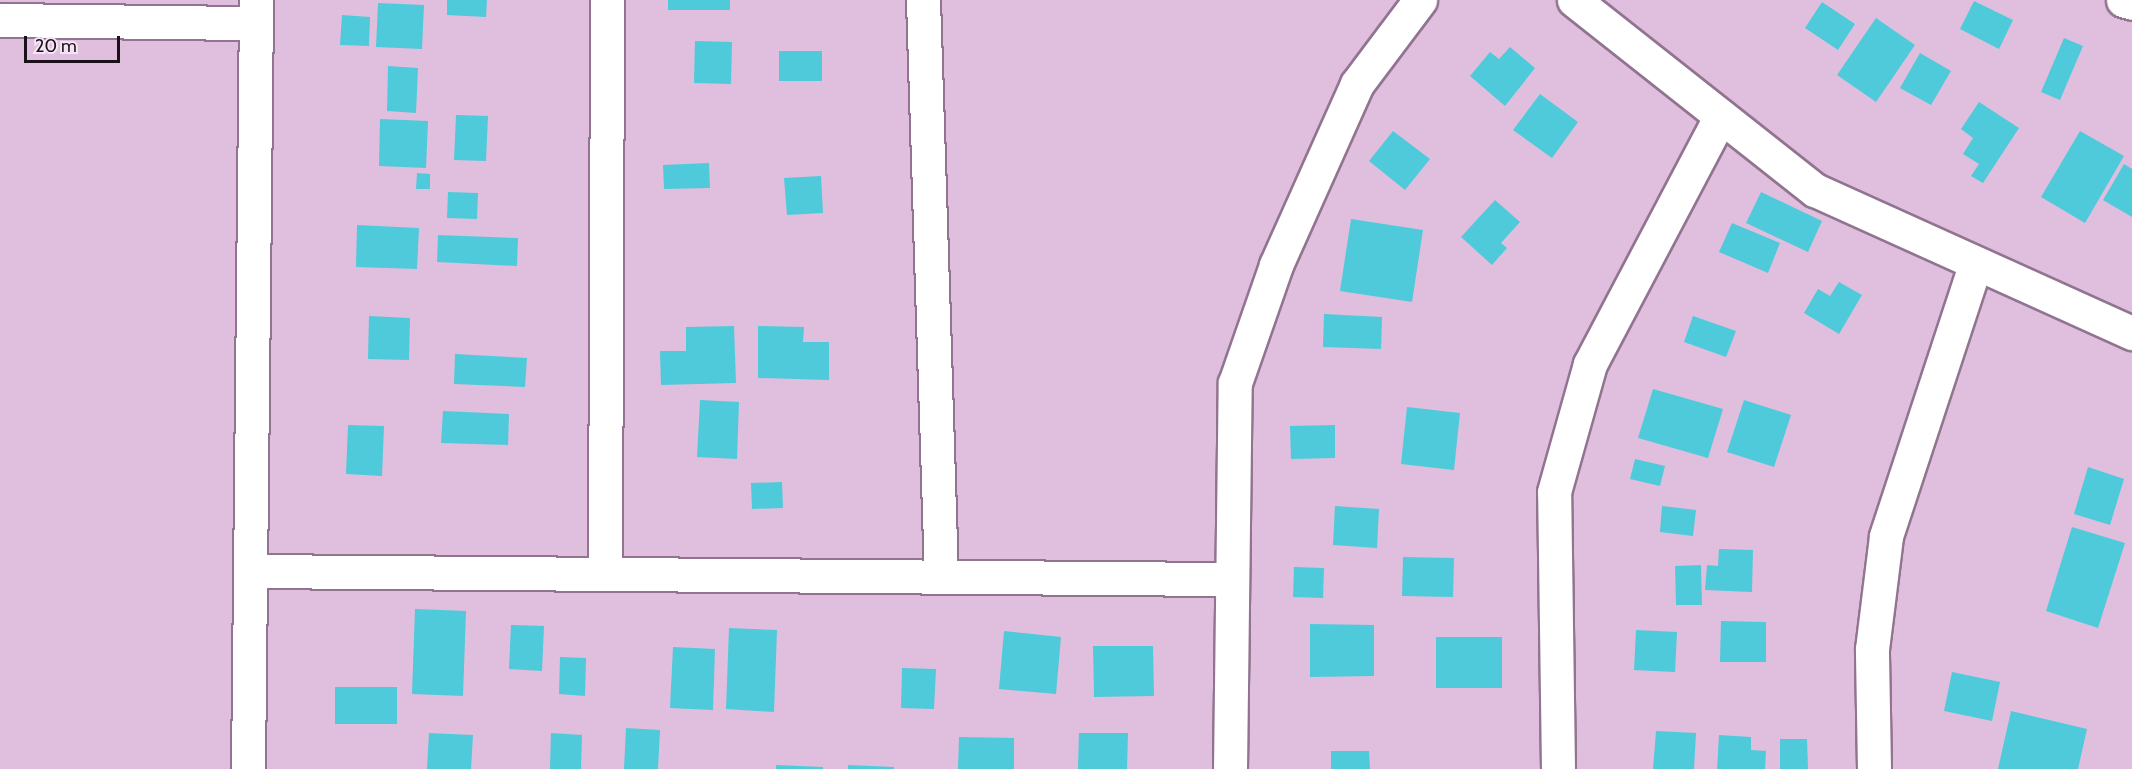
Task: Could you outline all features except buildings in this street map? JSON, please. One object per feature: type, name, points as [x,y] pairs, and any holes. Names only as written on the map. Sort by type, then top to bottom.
[{"type":"street","points":[[606,574],[607,0]]},
{"type":"street","points":[[923,0],[941,576]]},
{"type":"street","points":[[1230,769],[1234,383],[1276,265],[1357,84],[1420,0]]},
{"type":"street","points":[[1574,0],[1815,190],[2132,333]]},
{"type":"street","points":[[2123,0],[2132,3]]},
{"type":"street","points":[[0,20],[256,12],[248,769]]},
{"type":"street","points":[[1558,769],[1554,492],[1590,364],[1721,116]]},
{"type":"street","points":[[1874,769],[1872,649],[1886,536],[1976,262]]},
{"type":"street","points":[[250,571],[1232,579]]}]
